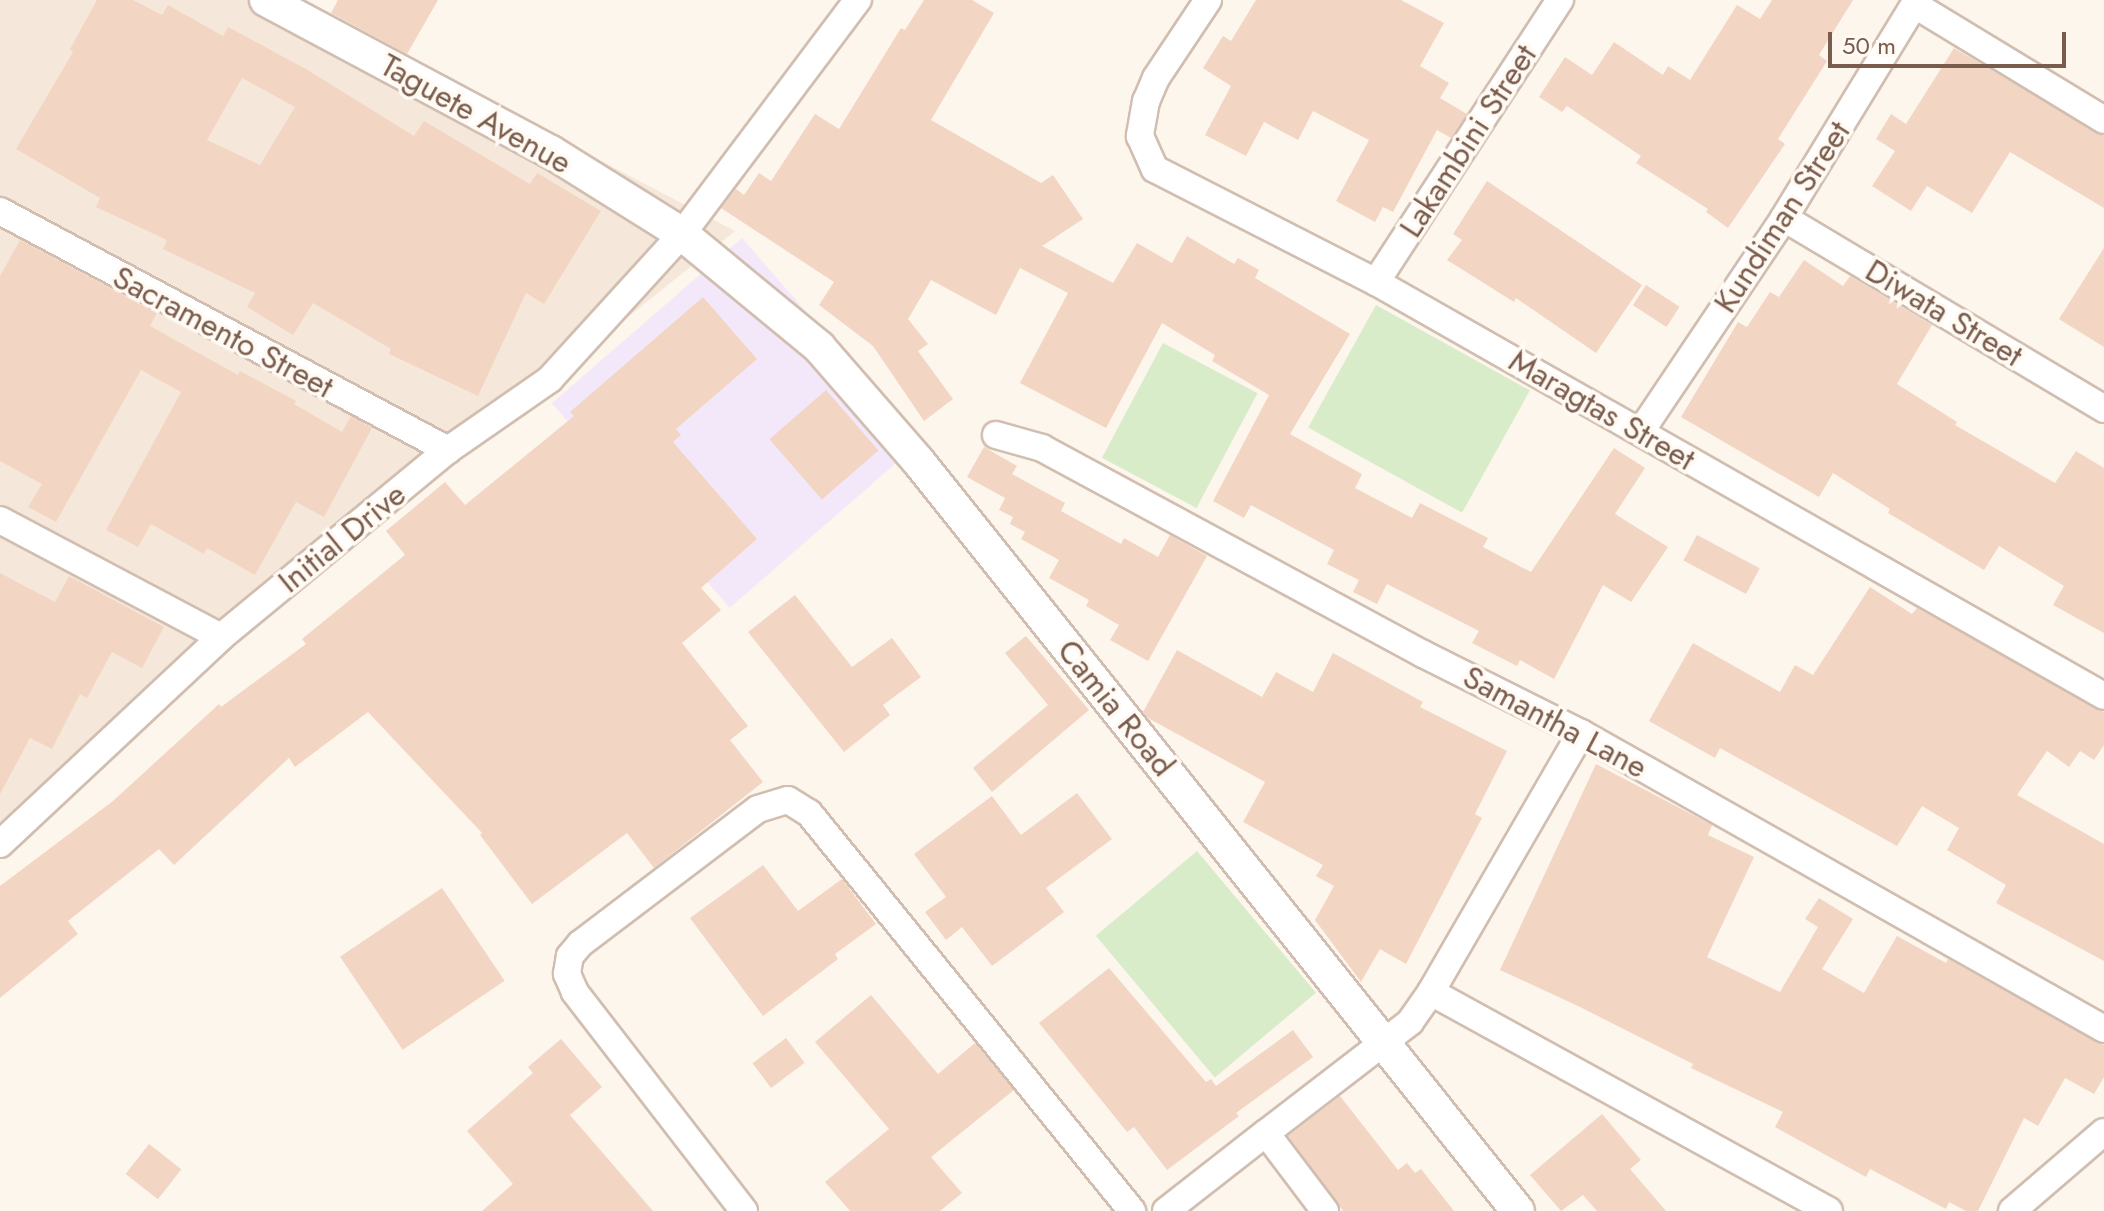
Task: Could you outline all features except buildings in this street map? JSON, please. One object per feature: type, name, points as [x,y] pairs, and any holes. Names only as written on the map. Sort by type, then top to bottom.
[{"type":"street","name":"Taguete Avenue","points":[[266,0],[551,152],[682,234]]},
{"type":"street","name":"Initial Drive","points":[[0,844],[221,637],[448,450],[550,379],[682,234],[858,0]]},
{"type":"street","name":"Maragtas Street","points":[[1208,0],[1156,78],[1146,101],[1140,136],[1155,169],[1376,282],[2104,696]]},
{"type":"street","name":"Lakambini Street","points":[[1376,282],[1560,0]]},
{"type":"street","points":[[1916,2],[2104,120]]},
{"type":"street","name":"Kundiman Street","points":[[1641,431],[1784,218],[1916,2]]},
{"type":"street","name":"Sacramento Street","points":[[0,211],[448,450]]},
{"type":"street","name":"Diwata Street","points":[[1784,218],[2104,409]]},
{"type":"street","name":"Camia Road","points":[[682,234],[819,347],[899,439],[1518,1211]]},
{"type":"street","name":"Samantha Lane","points":[[996,435],[1042,448],[1423,654],[1581,733],[2104,1029]]},
{"type":"street","points":[[0,520],[221,637]]},
{"type":"street","points":[[1166,1211],[1410,1022],[1431,992],[1581,733]]},
{"type":"street","points":[[744,1211],[575,992],[567,974],[570,956],[580,944],[758,809],[788,800],[809,813],[1132,1211]]},
{"type":"street","points":[[1431,992],[1829,1211]]},
{"type":"street","points":[[2012,1211],[2104,1132]]},
{"type":"street","points":[[1266,1133],[1325,1211]]},
{"type":"shaded area","points":[[0,0],[293,0],[735,231],[0,822]]},
{"type":"shaded area","points":[[742,238],[920,443],[730,608],[552,403]]},
{"type":"green space","points":[[1376,305],[1530,390],[1462,513],[1308,427]]},
{"type":"green space","points":[[1163,343],[1257,393],[1196,508],[1102,458]]},
{"type":"green space","points":[[1197,851],[1316,993],[1215,1078],[1096,936]]}]
